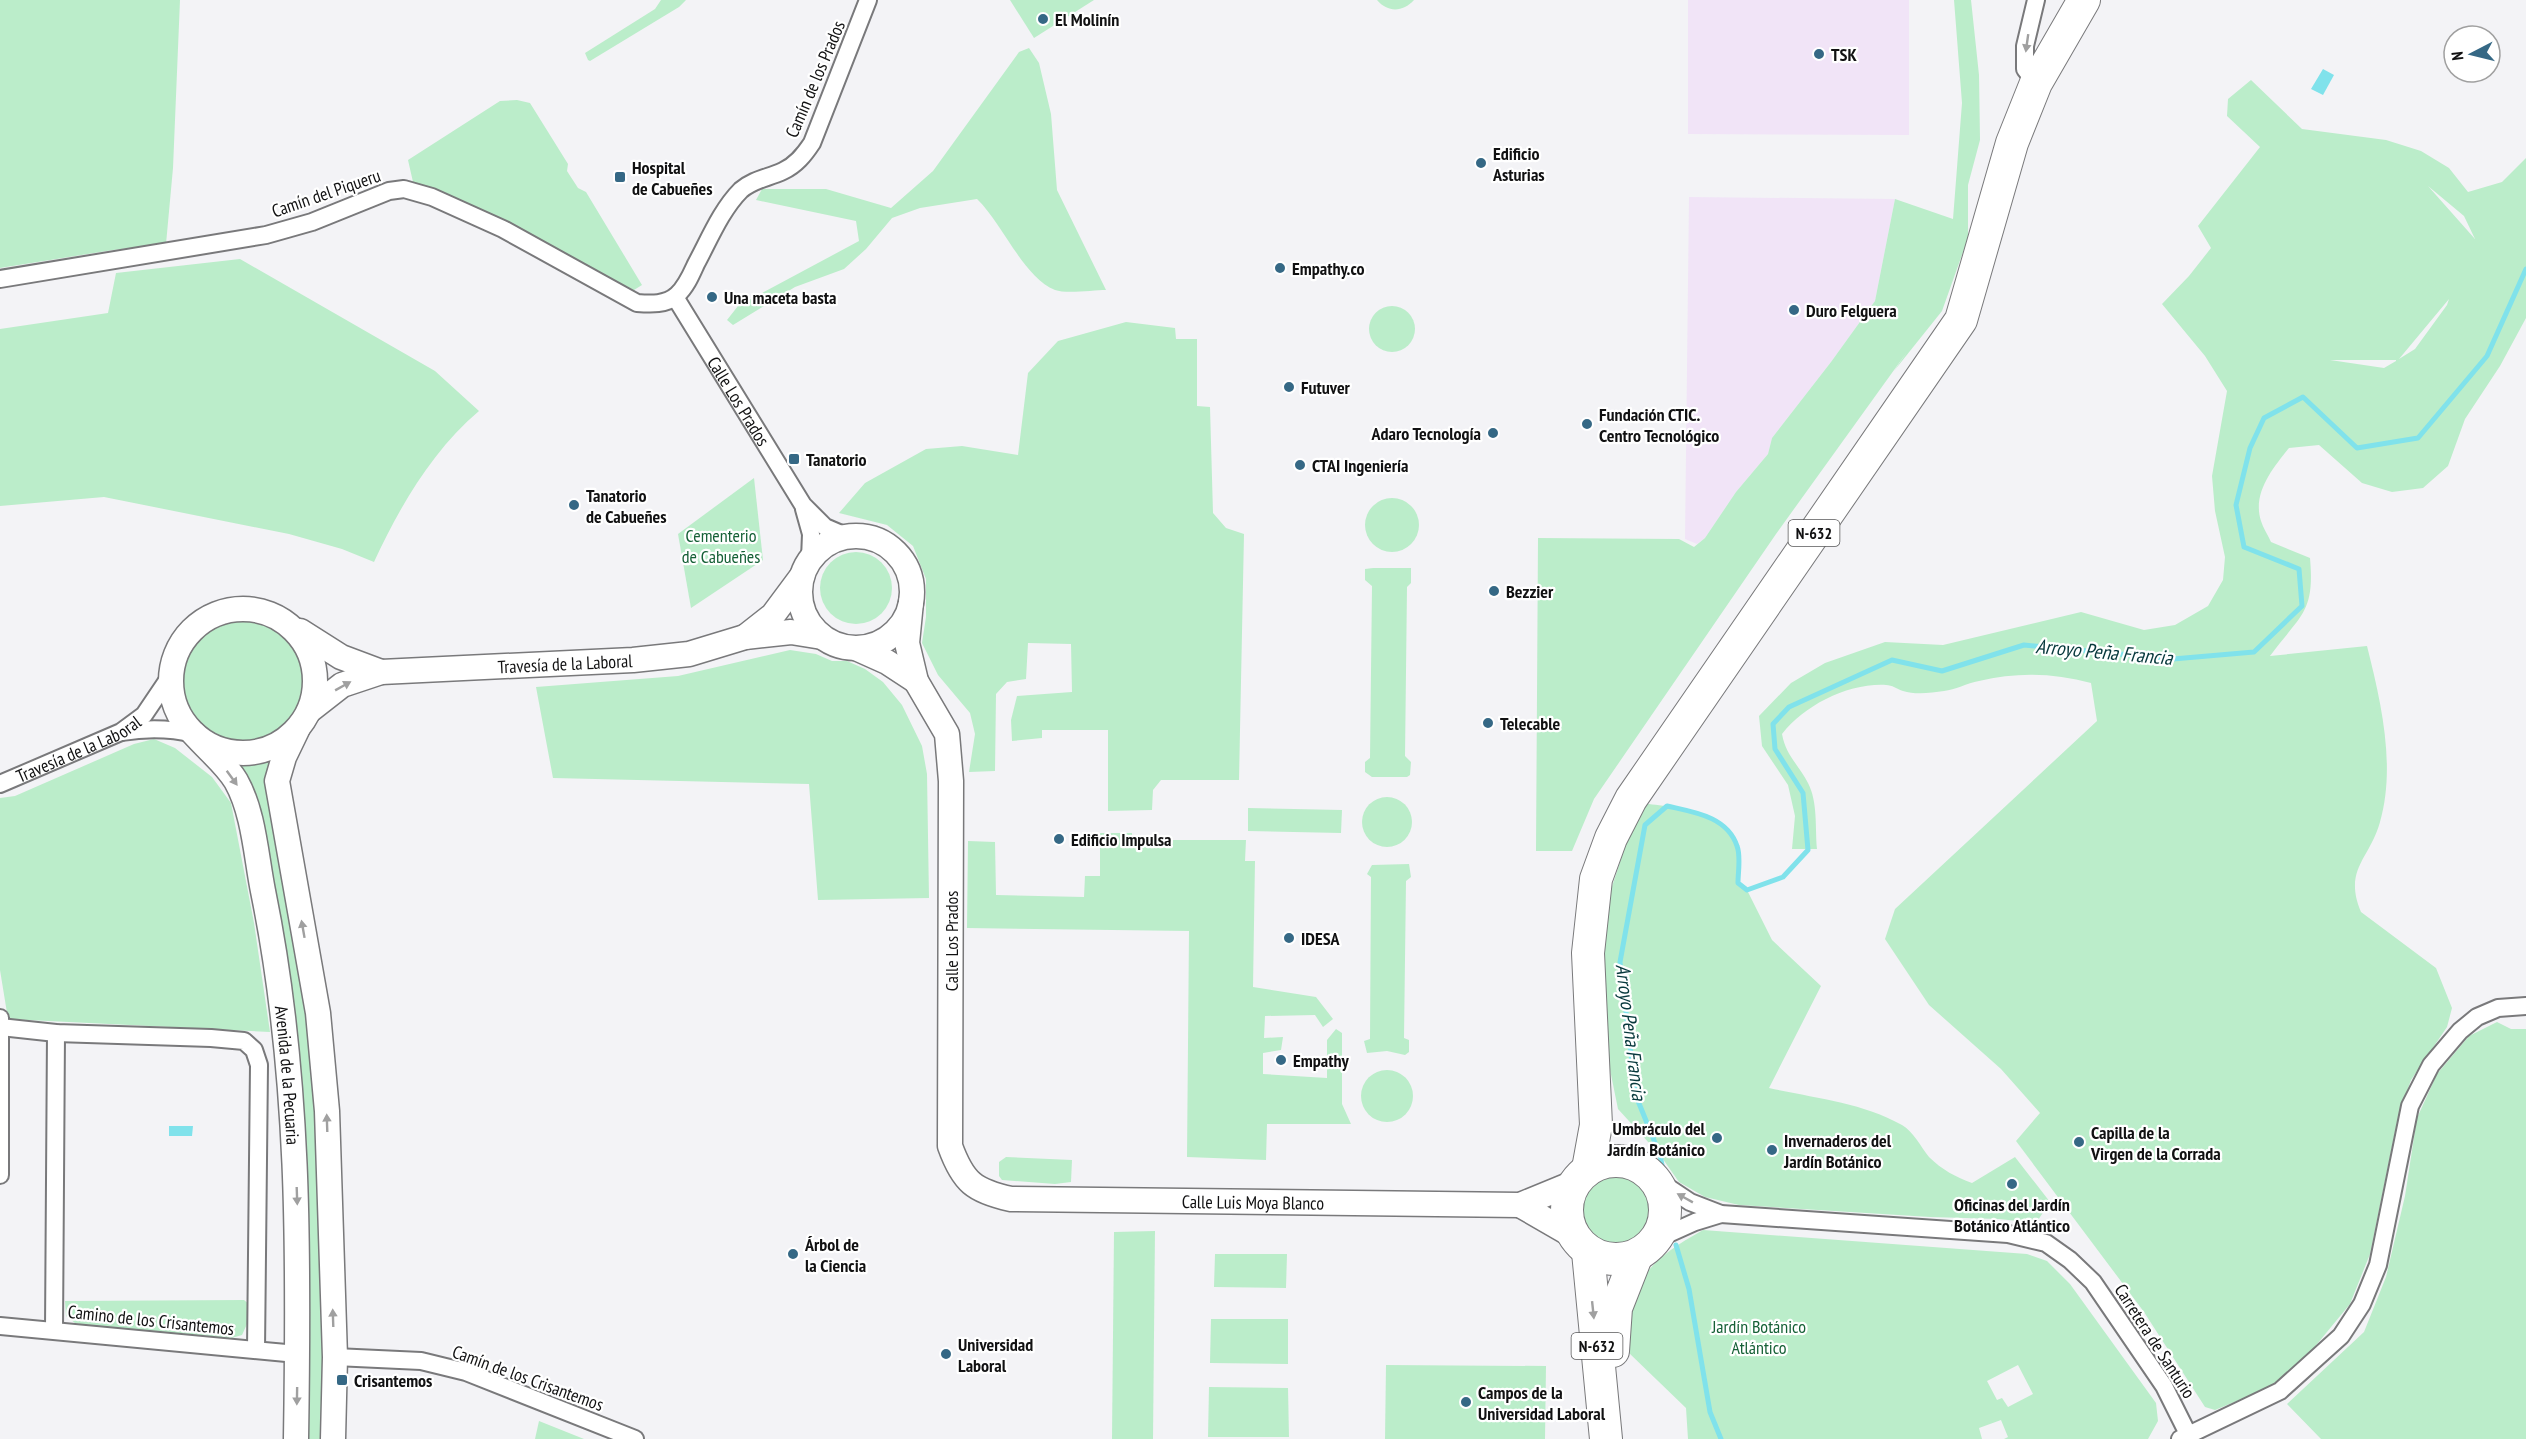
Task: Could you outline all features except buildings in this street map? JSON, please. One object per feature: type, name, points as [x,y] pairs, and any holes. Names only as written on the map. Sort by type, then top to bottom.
[{"type":"highway","name":"N-632","points":[[1582,1176],[1596,1125],[1595,1071],[1587,953],[1596,879],[1611,838],[1631,799],[1961,320],[2012,143],[2036,83],[2084,0]]},
{"type":"highway","name":"N-632","points":[[1595,1071],[1609,1124],[1661,1191],[1665,1209],[1663,1225],[1646,1248],[1616,1308],[1607,1439]]},
{"type":"highway","points":[[1644,1171],[1620,1161],[1604,1162],[1582,1176],[1566,1209],[1568,1223],[1580,1244],[1610,1259],[1646,1248]]},
{"type":"highway","name":"N-632","points":[[1580,1244],[1607,1439]]},
{"type":"street","name":"Camín de los Prados","points":[[675,297],[686,284],[723,213],[742,190],[761,177],[782,171],[798,161],[812,143],[868,0]]},
{"type":"street","points":[[2036,0],[2025,46],[2025,69],[2036,83]]},
{"type":"street","name":"Camín del Piqueru","points":[[0,279],[266,235],[312,222],[389,191],[404,189],[432,197],[503,229],[637,303],[653,305],[675,297]]},
{"type":"street","name":"Calle Los Prados","points":[[675,297],[803,505],[825,528],[846,536]]},
{"type":"street","name":"Calle Los Prados","points":[[803,505],[811,534],[806,567]]},
{"type":"street","points":[[846,536],[879,540],[895,552],[909,573],[911,602],[900,627],[878,644],[858,649],[841,646],[822,638],[805,617],[800,596],[806,567],[826,543],[846,536]]},
{"type":"street","name":"Travesía de la Laboral","points":[[745,637],[773,615],[806,567]]},
{"type":"street","name":"Calle Los Prados","points":[[911,602],[907,643],[916,681],[946,734],[951,781],[950,1146],[966,1178],[987,1194]]},
{"type":"street","points":[[255,609],[269,613],[291,626],[312,652],[315,687],[310,710],[297,730],[275,748],[232,754],[214,748],[194,734],[184,723],[173,702],[171,675],[174,661],[184,639],[199,623],[221,612],[255,609]]},
{"type":"street","name":"Travesía de la Laboral","points":[[291,626],[341,657],[381,672]]},
{"type":"street","name":"Travesía de la Laboral","points":[[310,710],[342,685],[381,672],[633,660],[689,654],[745,637],[791,632],[822,638]]},
{"type":"street","name":"Calle Los Prados","points":[[858,649],[887,662],[916,681]]},
{"type":"street","name":"Travesía de la Laboral","points":[[0,784],[121,732],[144,715],[171,675]]},
{"type":"street","points":[[121,732],[147,728],[171,729],[194,734]]},
{"type":"street","name":"Avenida de la Pecuaria","points":[[297,730],[284,757],[277,781],[318,1013],[327,1111],[335,1358],[333,1439]]},
{"type":"street","name":"Avenida de la Pecuaria","points":[[194,734],[235,780],[245,802],[269,921],[286,1039],[293,1113],[297,1219],[296,1439]]},
{"type":"street","name":"Carretera de Santurio","points":[[1644,1171],[1690,1202],[1721,1214],[2008,1234],[2046,1243],[2070,1260],[2093,1282],[2164,1386],[2184,1437],[2280,1391],[2341,1336],[2362,1304],[2378,1265],[2410,1106],[2431,1065],[2460,1031],[2477,1017],[2499,1008],[2526,1006]]},
{"type":"street","points":[[0,1175],[0,1024],[56,1033],[244,1041],[255,1050],[259,1065],[260,1087],[256,1350]]},
{"type":"street","points":[[54,1330],[56,1033]]},
{"type":"street","name":"Calle Luis Moya Blanco","points":[[987,1194],[1011,1199],[1086,1201],[1520,1205],[1582,1176]]},
{"type":"street","name":"Calle Luis Moya Blanco","points":[[1520,1205],[1580,1244]]},
{"type":"street","name":"Carretera de Santurio","points":[[1646,1248],[1695,1222],[1721,1214]]},
{"type":"street","name":"Camino de los Crisantemos","points":[[0,1326],[297,1354]]},
{"type":"street","name":"Camín de los Crisantemos","points":[[335,1358],[421,1362],[466,1372],[635,1439]]},
{"type":"shaded area","points":[[1688,0],[1909,0],[1909,135],[1688,134]]},
{"type":"shaded area","points":[[1689,197],[1895,199],[1875,301],[1772,438],[1768,454],[1736,492],[1705,538],[1697,544],[1685,539]]},
{"type":"green space","points":[[0,0],[180,0],[173,168],[166,244],[0,268]]},
{"type":"green space","points":[[661,0],[686,0],[679,7],[590,61],[588,60],[585,53],[655,9]]},
{"type":"green space","name":"El Molinín","points":[[1010,0],[1094,0],[1034,38]]},
{"type":"green space","points":[[1377,0],[1414,0],[1400,9],[1391,9]]},
{"type":"green space","points":[[1954,0],[1971,0],[1979,75],[1980,140],[1968,185],[1968,238],[1942,311],[1894,371],[1907,352],[1776,534],[1594,799],[1572,851],[1536,851],[1538,538],[1679,539],[1694,547],[1705,538],[1736,492],[1768,454],[1772,438],[1875,301],[1895,199],[1953,219],[1962,103]]},
{"type":"green space","points":[[1029,48],[1039,63],[1051,114],[1057,190],[1106,290],[1060,291],[1044,283],[1023,262],[977,199],[920,208],[892,218],[866,249],[844,269],[795,287],[733,325],[727,320],[738,306],[859,241],[856,221],[756,200],[762,189],[826,189],[891,208],[933,171],[1019,52]]},
{"type":"green space","points":[[2251,80],[2302,129],[2386,140],[2421,151],[2449,168],[2468,192],[2502,182],[2526,158],[2526,318],[2500,366],[2465,419],[2448,466],[2423,488],[2392,492],[2362,483],[2319,445],[2289,448],[2271,473],[2259,501],[2262,524],[2271,542],[2310,558],[2310,591],[2303,613],[2270,656],[2367,646],[2385,734],[2387,779],[2385,801],[2376,835],[2356,874],[2356,897],[2361,912],[2436,968],[2452,1008],[2447,1027],[2411,1080],[2398,1117],[2370,1254],[2350,1304],[2308,1355],[2276,1382],[2259,1392],[2215,1410],[2205,1407],[2144,1312],[2016,1141],[2040,1113],[2001,1069],[1929,1005],[1885,939],[1895,909],[2097,721],[2091,683],[2063,677],[2007,676],[1928,693],[1908,692],[1888,685],[1872,685],[1842,692],[1815,705],[1782,734],[1786,748],[1811,790],[1815,807],[1817,849],[1792,849],[1795,816],[1788,785],[1762,746],[1759,716],[1791,683],[1825,663],[1885,642],[1943,645],[2081,612],[2144,630],[2175,625],[2208,606],[2223,580],[2225,557],[2215,511],[2212,476],[2227,391],[2205,356],[2162,304],[2189,276],[2211,248],[2198,226],[2260,147],[2227,116],[2228,99]],"holes":[[[2428,186],[2464,216],[2475,239]],[[2449,299],[2415,349],[2399,359]],[[2330,360],[2396,360],[2384,368]]]},
{"type":"green space","points":[[517,100],[530,103],[568,164],[567,171],[578,188],[586,192],[642,285],[634,290],[413,182],[408,160],[500,101]]},
{"type":"green space","points":[[240,259],[435,371],[479,411],[446,444],[419,480],[374,562],[342,549],[289,534],[104,497],[0,506],[0,329],[108,313],[116,273]]},
{"type":"green space","points":[[1392,306],[1408,313],[1415,329],[1408,345],[1392,352],[1376,345],[1369,329],[1376,313]]},
{"type":"green space","points":[[1126,322],[1175,328],[1176,339],[1197,339],[1197,406],[1210,407],[1213,513],[1226,528],[1244,534],[1239,780],[1161,780],[1153,790],[1152,810],[1108,811],[1108,730],[1042,730],[1042,738],[1012,741],[1011,720],[1017,696],[1072,692],[1071,644],[1028,643],[1026,679],[1007,682],[996,694],[995,771],[969,772],[975,734],[970,713],[938,675],[922,643],[926,617],[926,579],[913,546],[887,525],[839,513],[865,483],[926,449],[962,446],[1018,455],[1028,373],[1058,341]]},
{"type":"green space","name":"Cementerio de Cabueñes","points":[[754,478],[763,560],[691,608],[678,534]]},
{"type":"green space","points":[[1387,498],[1397,498],[1407,502],[1415,510],[1419,525],[1415,540],[1407,548],[1397,552],[1387,552],[1377,548],[1369,540],[1365,530],[1365,520],[1369,510],[1377,502]]},
{"type":"green space","points":[[856,552],[876,558],[886,568],[892,588],[886,608],[876,618],[856,624],[836,618],[826,608],[820,588],[826,568],[836,558]]},
{"type":"green space","points":[[1411,568],[1411,583],[1407,587],[1405,756],[1411,762],[1410,775],[1407,777],[1372,777],[1365,772],[1365,762],[1370,758],[1372,586],[1365,580],[1365,569]]},
{"type":"green space","points":[[255,609],[269,613],[291,626],[312,652],[315,669],[315,687],[310,710],[284,757],[318,1013],[333,1439],[296,1439],[296,1167],[235,780],[184,723],[173,702],[171,675],[184,639],[199,623],[221,612]]},
{"type":"green space","points":[[790,650],[816,654],[832,661],[847,661],[865,669],[883,682],[902,705],[922,746],[927,774],[929,898],[818,900],[809,784],[553,778],[536,687],[678,676]]},
{"type":"green space","points":[[154,739],[175,748],[212,777],[231,803],[254,923],[270,1032],[8,1019],[0,970],[0,798],[15,796],[134,744]]},
{"type":"green space","points":[[1387,797],[1396,799],[1407,808],[1412,822],[1410,831],[1401,842],[1387,847],[1378,845],[1367,836],[1362,822],[1364,813],[1373,802]]},
{"type":"green space","points":[[1639,803],[1696,812],[1721,824],[1731,834],[1738,850],[1738,883],[1747,890],[1772,940],[1821,986],[1769,1088],[1854,1106],[1886,1117],[1910,1131],[1929,1157],[1939,1166],[1972,1183],[2015,1157],[2050,1202],[2036,1223],[1739,1205],[1705,1197],[1679,1182],[1660,1155],[1618,1109],[1607,1055],[1601,985],[1608,899]]},
{"type":"green space","points":[[1248,808],[1342,810],[1341,833],[1248,831]]},
{"type":"green space","points":[[1100,833],[1132,833],[1132,840],[1246,840],[1245,861],[1255,861],[1253,987],[1316,997],[1333,1019],[1323,1027],[1315,1015],[1265,1016],[1264,1038],[1283,1037],[1281,1050],[1263,1053],[1263,1074],[1327,1078],[1327,1040],[1336,1029],[1342,1033],[1342,1104],[1351,1124],[1267,1124],[1266,1160],[1187,1157],[1189,931],[967,928],[968,841],[995,842],[996,895],[1084,897],[1085,876],[1100,876]]},
{"type":"green space","points":[[1409,864],[1411,877],[1406,881],[1404,1038],[1409,1040],[1409,1052],[1405,1055],[1387,1051],[1367,1053],[1364,1041],[1370,1039],[1371,877],[1367,874],[1372,865]]},
{"type":"green space","points":[[2497,1022],[2511,1029],[2526,1029],[2526,1439],[2321,1439],[2287,1404],[2364,1332],[2386,1277],[2405,1196],[2417,1118],[2437,1074],[2469,1036]]},
{"type":"green space","points":[[1387,1070],[1401,1074],[1409,1082],[1413,1096],[1409,1110],[1401,1118],[1387,1122],[1373,1118],[1365,1110],[1361,1096],[1365,1082],[1373,1074]]},
{"type":"green space","points":[[1006,1157],[1072,1160],[1071,1182],[1055,1184],[1002,1180],[999,1176],[999,1162]]},
{"type":"green space","points":[[1620,1161],[1644,1172],[1658,1187],[1664,1205],[1663,1224],[1655,1240],[1642,1252],[1623,1258],[1588,1252],[1572,1230],[1566,1214],[1568,1200],[1592,1173],[1605,1163]]},
{"type":"green space","name":"Jardín Botánico Atlántico","points":[[1703,1230],[2027,1254],[2047,1261],[2070,1284],[2156,1403],[2158,1421],[2148,1439],[2004,1439],[2008,1437],[2001,1420],[1979,1428],[1982,1439],[1688,1439],[1686,1408],[1629,1353],[1631,1309],[1636,1292],[1653,1265]],"holes":[[[2018,1365],[2033,1394],[2008,1407],[2002,1398],[1997,1400],[1987,1381]]]},
{"type":"green space","points":[[1155,1231],[1153,1439],[1112,1439],[1114,1232]]},
{"type":"green space","points":[[1215,1254],[1287,1254],[1286,1288],[1214,1287]]},
{"type":"green space","points":[[244,1300],[250,1305],[247,1324],[242,1335],[228,1339],[75,1323],[66,1316],[65,1301]]},
{"type":"green space","points":[[1211,1319],[1288,1319],[1288,1364],[1210,1363]]},
{"type":"green space","name":"Campos de la Universidad Laboral","points":[[1386,1365],[1546,1366],[1545,1439],[1385,1439]]},
{"type":"green space","points":[[1209,1387],[1288,1388],[1289,1437],[1208,1437]]},
{"type":"green space","points":[[539,1421],[584,1439],[535,1439]]},
{"type":"water","points":[[2323,69],[2334,75],[2323,95],[2311,89]]},
{"type":"water","points":[[169,1126],[193,1126],[192,1136],[169,1136]]},
{"type":"waterway","name":"Arroyo Peña Francia","points":[[1664,1175],[1660,1155],[1636,1096],[1620,962],[1645,825],[1667,806],[1708,817],[1726,828],[1737,846],[1738,883],[1747,890],[1783,877],[1808,850],[1803,793],[1775,749],[1773,724],[1789,707],[1892,660],[1942,671],[2024,645],[2173,659],[2254,652],[2302,606],[2299,569],[2244,547],[2236,505],[2250,448],[2264,418],[2303,397],[2357,448],[2418,438],[2487,356],[2526,269]]},
{"type":"waterway","name":"Arroyo Peña Francia","points":[[1676,1245],[1689,1289],[1710,1412],[1721,1439]]},
{"type":"place","name":"El Molinín","points":[[1043,19]]},
{"type":"place","name":"TSK","points":[[1819,54]]},
{"type":"place","name":"Edificio Asturias","points":[[1481,163]]},
{"type":"place","name":"Hospital de Cabueñes","points":[[620,177]]},
{"type":"place","name":"Empathy.co","points":[[1280,268]]},
{"type":"place","name":"Una maceta basta","points":[[712,297]]},
{"type":"place","name":"Duro Felguera","points":[[1794,310]]},
{"type":"place","name":"Futuver","points":[[1289,387]]},
{"type":"place","name":"Fundación CTIC. Centro Tecnológico","points":[[1587,424]]},
{"type":"place","name":"Adaro Tecnología","points":[[1493,433]]},
{"type":"place","name":"Tanatorio","points":[[794,459]]},
{"type":"place","name":"CTAI Ingeniería","points":[[1300,465]]},
{"type":"place","name":"Tanatorio de Cabueñes","points":[[574,505]]},
{"type":"place","name":"Bezzier","points":[[1494,591]]},
{"type":"place","name":"Telecable","points":[[1488,723]]},
{"type":"place","name":"Edificio Impulsa","points":[[1059,839]]},
{"type":"place","name":"IDESA","points":[[1289,938]]},
{"type":"place","name":"Empathy","points":[[1281,1060]]},
{"type":"place","name":"Umbráculo del Jardín Botánico","points":[[1717,1138]]},
{"type":"place","name":"Capilla de la Virgen de la Corrada","points":[[2079,1142]]},
{"type":"place","name":"Invernaderos del Jardín Botánico","points":[[1772,1150]]},
{"type":"place","name":"Oficinas del Jardín Botánico Atlántico","points":[[2012,1184]]},
{"type":"place","name":"Árbol de la Ciencia","points":[[793,1254]]},
{"type":"place","name":"Universidad Laboral","points":[[946,1354]]},
{"type":"place","name":"Crisantemos","points":[[342,1380]]},
{"type":"place","name":"Campos de la Universidad Laboral","points":[[1466,1402]]}]
